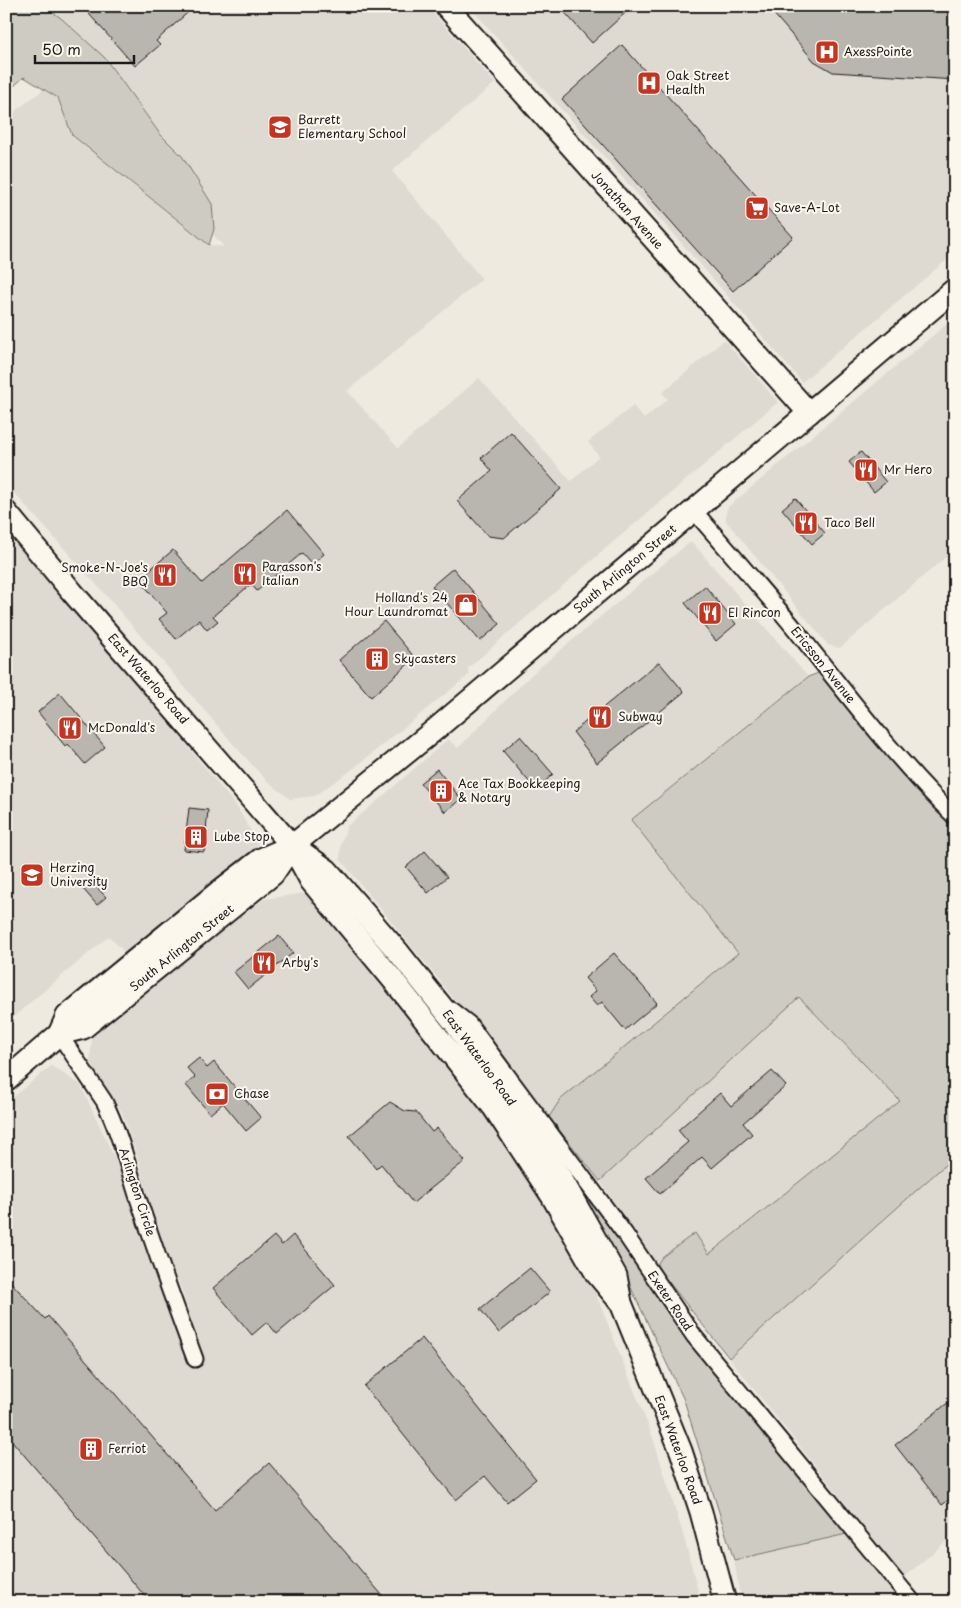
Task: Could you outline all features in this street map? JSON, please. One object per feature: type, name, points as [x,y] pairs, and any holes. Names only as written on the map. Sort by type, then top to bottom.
[{"type":"main road","name":"Jonathan Avenue","points":[[446,6],[809,413]]},
{"type":"main road","name":"South Arlington Street","points":[[6,1080],[59,1034],[67,1016],[212,897],[261,859],[292,846],[437,728],[955,289]]},
{"type":"main road","name":"East Waterloo Road","points":[[6,512],[73,593],[292,846],[311,881],[394,981],[494,1108],[556,1203],[596,1273],[621,1303]]},
{"type":"main road","name":"East Waterloo Road","points":[[292,846],[327,870],[434,997],[517,1112],[561,1178],[616,1276],[621,1303],[681,1451],[701,1512],[725,1602]]},
{"type":"street","name":"Ericsson Avenue","points":[[694,511],[914,775],[955,817]]},
{"type":"street","name":"Exeter Road","points":[[434,997],[469,1024],[625,1234],[694,1336],[913,1602]]},
{"type":"street","name":"Arlington Circle","points":[[59,1034],[110,1113],[123,1146],[137,1196],[195,1359]]},
{"type":"shaded area","points":[[6,6],[45,6],[104,57],[160,134],[182,156],[212,204],[214,229],[209,245],[72,135],[58,98],[24,77],[6,93]]},
{"type":"shaded area","points":[[10,6],[427,6],[495,83],[392,171],[482,279],[347,391],[398,448],[479,378],[571,481],[599,456],[588,442],[633,406],[644,419],[668,399],[662,393],[724,340],[778,402],[467,669],[470,674],[349,772],[314,796],[290,799],[266,780],[234,745],[104,593],[6,484],[6,118],[44,89],[58,98],[72,135],[209,245],[224,247]]},
{"type":"shaded area","points":[[469,6],[955,6],[955,253],[802,382],[699,263]]},
{"type":"shaded area","points":[[955,317],[955,549],[840,648],[828,645],[726,521],[728,507]]},
{"type":"shaded area","points":[[19,539],[237,807],[258,844],[237,872],[126,954],[109,936],[6,1023],[6,551]]},
{"type":"shaded area","points":[[692,542],[808,677],[631,820],[738,953],[560,1100],[546,1122],[440,981],[340,859],[341,844],[347,826],[448,739],[458,748],[532,674]]},
{"type":"shaded area","points":[[821,672],[897,765],[946,820],[955,826],[955,1156],[729,1358],[656,1266],[662,1257],[695,1233],[709,1254],[900,1101],[799,997],[600,1181],[549,1117],[560,1100],[738,953],[631,820],[808,677]]},
{"type":"shaded area","points":[[306,893],[323,907],[379,974],[520,1158],[590,1279],[653,1438],[683,1534],[701,1602],[6,1602],[6,1103],[51,1066],[80,1084],[125,1180],[168,1312],[194,1332],[182,1290],[152,1225],[140,1165],[122,1112],[90,1064],[92,1036],[161,978],[264,899]]},
{"type":"shaded area","points":[[799,997],[900,1101],[708,1254],[695,1233],[662,1257],[656,1266],[600,1181]]},
{"type":"shaded area","points":[[533,1118],[851,1533],[734,1560],[684,1400],[616,1256]]},
{"type":"shaded area","points":[[955,1156],[955,1534],[905,1578],[729,1358]]},
{"type":"shaded area","points":[[851,1533],[907,1602],[741,1602],[734,1560]]},
{"type":"building","points":[[82,6],[195,6],[156,41],[160,45],[135,66]]},
{"type":"building","points":[[559,6],[633,6],[592,43]]},
{"type":"building","points":[[767,6],[955,6],[955,80],[833,72],[814,61]]},
{"type":"building","points":[[622,45],[793,237],[733,291],[562,99]]},
{"type":"building","points":[[511,432],[561,489],[504,538],[488,536],[457,501],[492,471],[481,458]]},
{"type":"building","points":[[861,452],[886,482],[874,492],[849,462]]},
{"type":"building","points":[[795,498],[825,533],[812,544],[782,509]]},
{"type":"building","name":"Parasson's Italian","points":[[287,510],[324,554],[312,564],[302,553],[257,591],[251,584],[213,616],[218,621],[207,630],[199,620],[176,639],[159,619],[167,613],[139,579],[173,550],[202,583]]},
{"type":"building","name":"Holland's 24 Hour Laundromat","points":[[453,568],[500,624],[480,641],[432,586]]},
{"type":"building","name":"El Rincon","points":[[705,586],[736,624],[716,641],[685,603]]},
{"type":"building","name":"Skycasters","points":[[384,621],[415,658],[371,697],[339,660]]},
{"type":"building","points":[[659,662],[684,692],[597,763],[573,732]]},
{"type":"building","name":"McDonald's","points":[[60,693],[105,747],[85,764],[68,744],[65,746],[38,712]]},
{"type":"building","points":[[520,736],[553,774],[536,790],[503,751]]},
{"type":"building","name":"Ace Tax Bookkeeping & Notary","points":[[437,769],[461,799],[445,812],[420,783]]},
{"type":"building","name":"Lube Stop","points":[[189,808],[208,810],[204,852],[184,850]]},
{"type":"building","points":[[425,851],[447,877],[428,893],[406,867]]},
{"type":"building","points":[[91,881],[106,897],[97,905],[83,889]]},
{"type":"building","name":"Arby's","points":[[279,936],[293,953],[248,989],[234,972]]},
{"type":"building","points":[[614,953],[657,1003],[625,1030],[602,1002],[597,1006],[589,997],[596,991],[585,978]]},
{"type":"building","name":"Chase","points":[[199,1058],[207,1068],[214,1062],[261,1118],[246,1131],[223,1103],[210,1114],[186,1085],[195,1077],[187,1068]]},
{"type":"building","points":[[772,1071],[786,1086],[743,1123],[752,1134],[712,1168],[702,1157],[660,1194],[646,1178],[688,1142],[678,1130],[720,1093],[731,1106]]},
{"type":"building","points":[[390,1102],[405,1111],[416,1112],[432,1132],[437,1128],[465,1161],[413,1203],[381,1164],[376,1169],[349,1136]]},
{"type":"building","points":[[293,1235],[335,1285],[277,1334],[267,1322],[252,1335],[213,1288],[274,1236],[282,1245]]},
{"type":"building","points":[[530,1268],[550,1292],[499,1333],[480,1309]]},
{"type":"building","name":"Ferriot","points":[[6,1277],[45,1319],[48,1316],[215,1510],[269,1463],[388,1602],[150,1602],[6,1434]]},
{"type":"building","points":[[422,1338],[536,1479],[507,1502],[485,1476],[456,1500],[364,1386]]},
{"type":"building","points":[[955,1397],[955,1495],[942,1505],[895,1445]]},
{"type":"place","name":"AxessPointe","points":[[827,52]]},
{"type":"place","name":"Oak Street Health","points":[[649,83]]},
{"type":"place","name":"Barrett Elementary School","points":[[280,127]]},
{"type":"place","name":"Save-A-Lot","points":[[757,208]]},
{"type":"place","name":"Mr Hero","points":[[866,470]]},
{"type":"place","name":"Taco Bell","points":[[806,523]]},
{"type":"place","name":"Parasson's Italian","points":[[245,574]]},
{"type":"place","name":"Smoke-N-Joe's BBQ","points":[[165,575]]},
{"type":"place","name":"Holland's 24 Hour Laundromat","points":[[466,605]]},
{"type":"place","name":"El Rincon","points":[[710,613]]},
{"type":"place","name":"Skycasters","points":[[377,659]]},
{"type":"place","name":"Subway","points":[[600,717]]},
{"type":"place","name":"McDonald's","points":[[70,728]]},
{"type":"place","name":"Ace Tax Bookkeeping & Notary","points":[[441,791]]},
{"type":"place","name":"Lube Stop","points":[[196,837]]},
{"type":"place","name":"Herzing University","points":[[32,875]]},
{"type":"place","name":"Arby's","points":[[264,963]]},
{"type":"place","name":"Chase","points":[[217,1094]]},
{"type":"place","name":"Ferriot","points":[[91,1449]]}]
